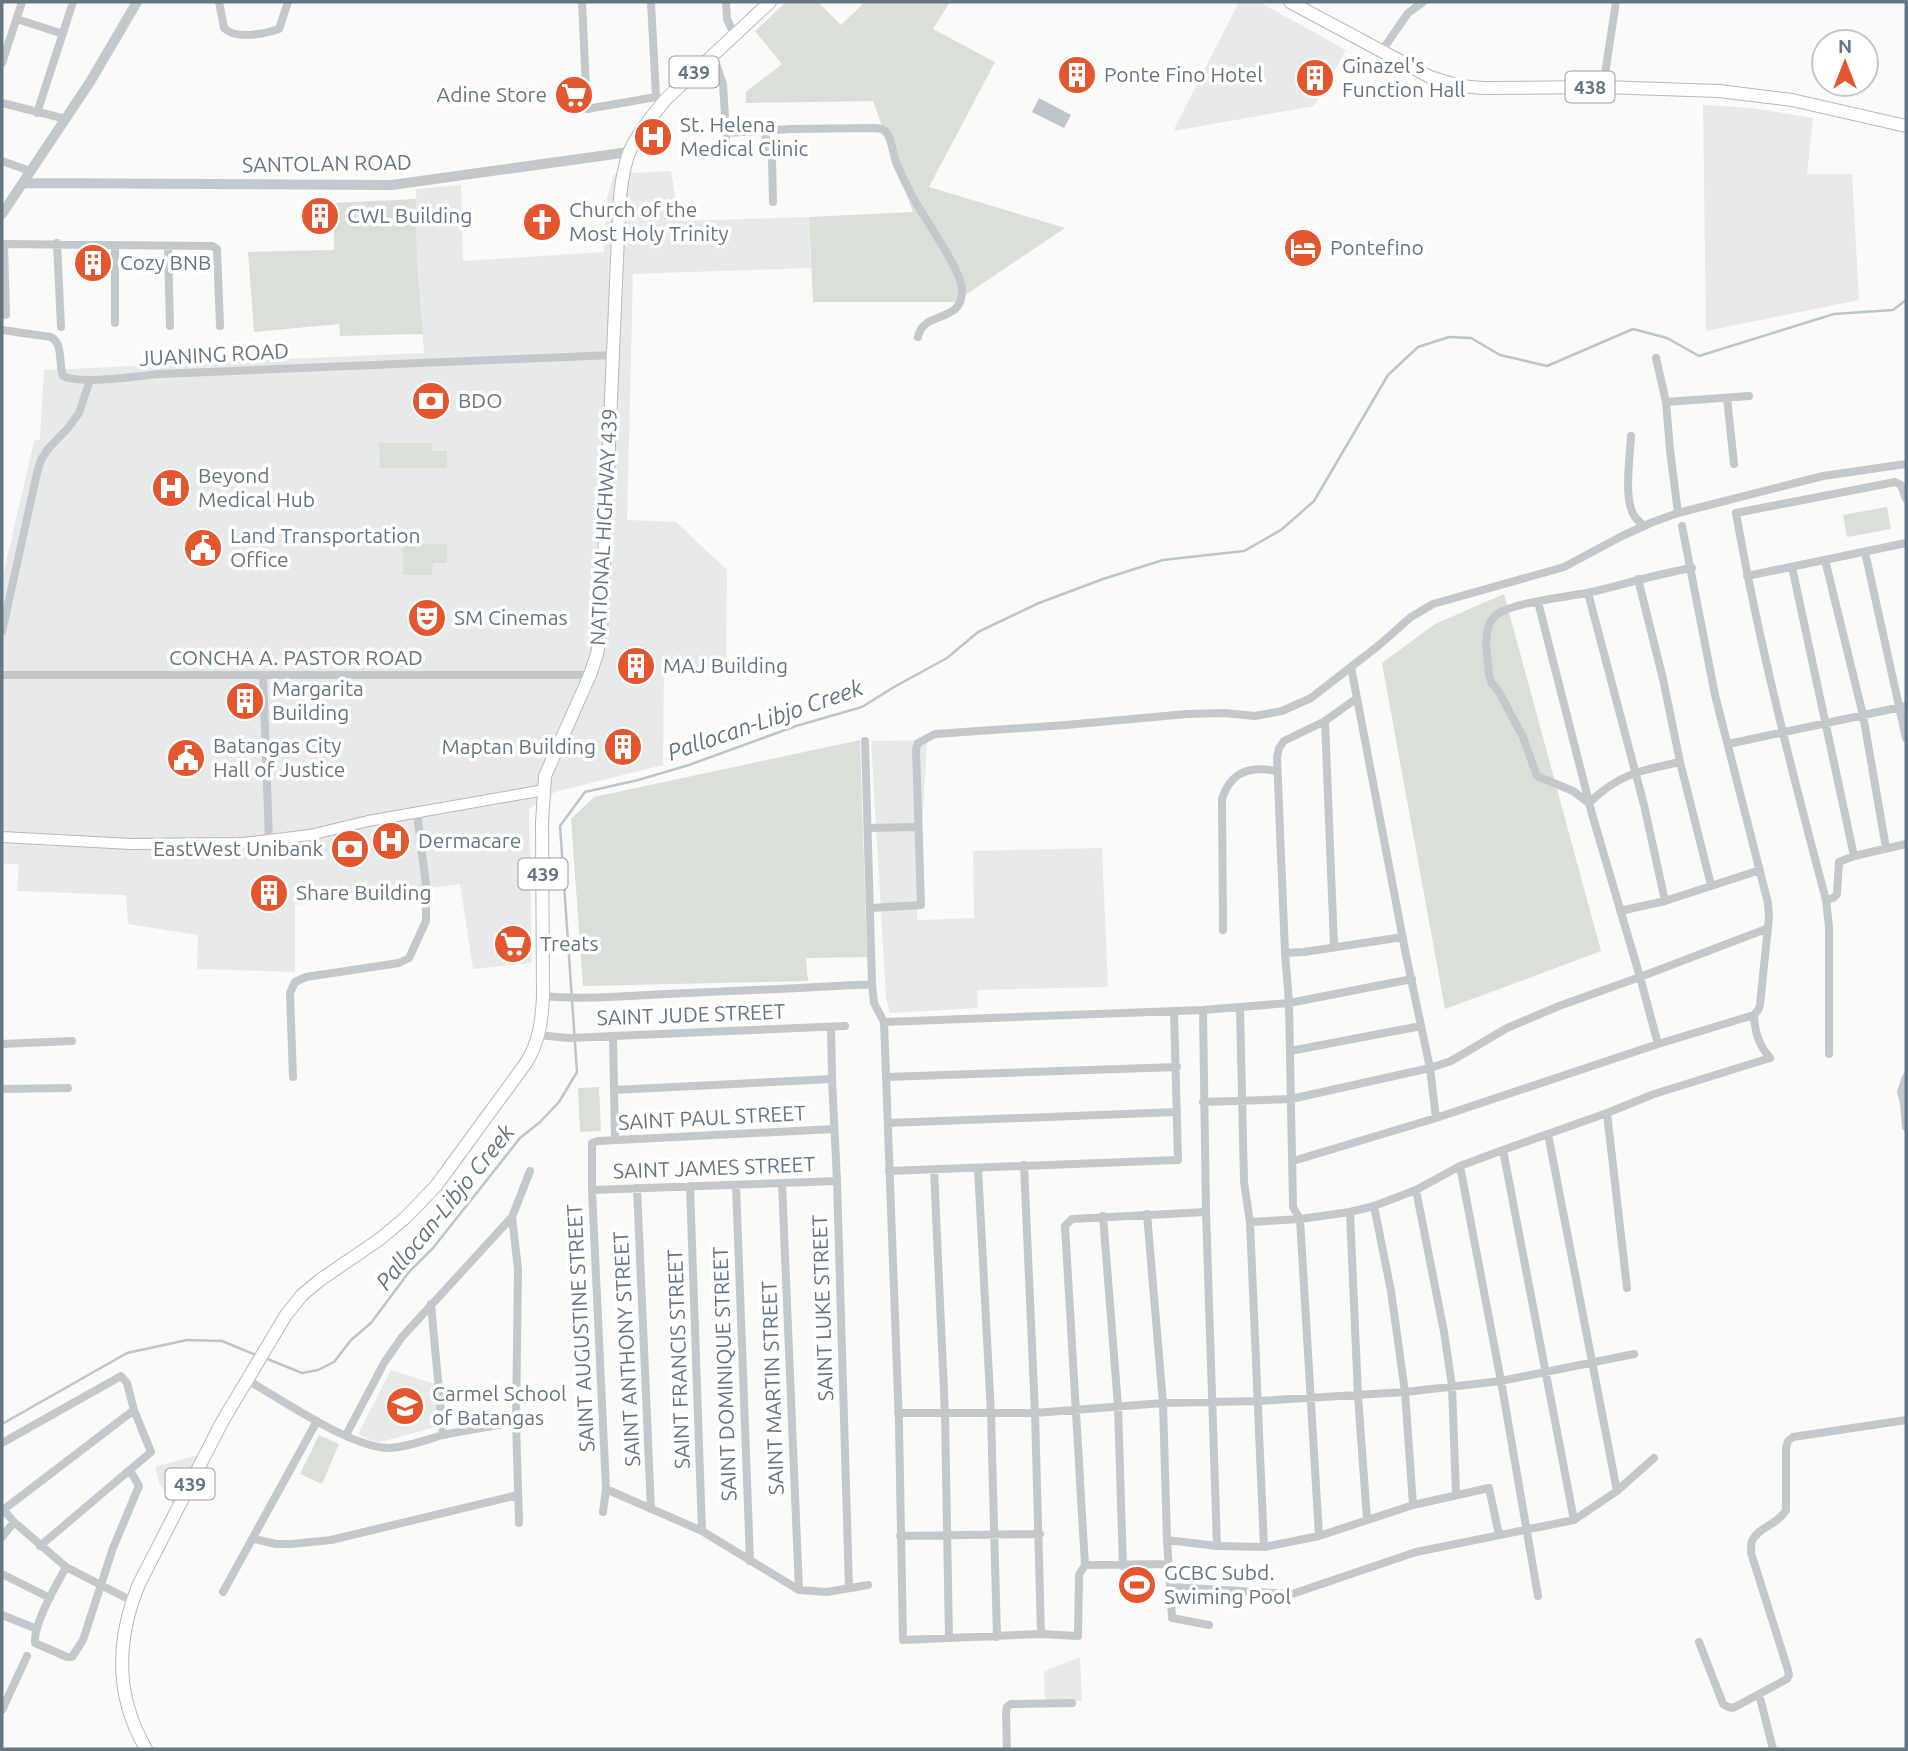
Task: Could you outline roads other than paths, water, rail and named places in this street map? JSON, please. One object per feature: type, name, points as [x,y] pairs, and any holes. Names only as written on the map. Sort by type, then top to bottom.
[{"type":"main road","name":"NATIONAL HIGHWAY 439","points":[[140,1746],[124,1692],[122,1667],[123,1642],[132,1601],[174,1513],[249,1374],[286,1315],[302,1295],[380,1240],[436,1186],[526,1063],[539,1035],[543,996],[542,823],[545,776],[590,675],[601,632],[620,195],[629,152],[661,98],[770,2]]},
{"type":"main road","name":"438","points":[[1290,2],[1308,6],[1381,52],[1430,77],[1459,86],[1719,91],[1802,102],[1906,126]]},
{"type":"main road","points":[[2,837],[131,844],[270,840],[310,835],[368,821],[544,790]]},
{"type":"street","points":[[2,64],[23,2]]},
{"type":"street","points":[[37,113],[73,2]]},
{"type":"street","points":[[2,214],[66,119],[137,2]]},
{"type":"street","points":[[219,2],[224,28],[233,34],[253,34],[279,29],[288,2]]},
{"type":"street","points":[[582,2],[587,110],[661,98],[651,2]]},
{"type":"street","points":[[726,2],[727,19],[734,34]]},
{"type":"street","points":[[1381,52],[1408,13],[1423,2]]},
{"type":"street","points":[[1603,87],[1616,2]]},
{"type":"street","points":[[18,19],[63,34]]},
{"type":"street","points":[[713,55],[723,84],[726,153]]},
{"type":"street","points":[[2,103],[66,119]]},
{"type":"street","points":[[726,133],[876,128],[887,133],[897,164],[910,191],[952,263],[963,290],[960,303],[953,312],[926,322],[918,337]]},
{"type":"street","points":[[764,131],[772,158],[774,202]]},
{"type":"street","name":"SANTOLAN ROAD","points":[[23,183],[392,185],[629,152]]},
{"type":"street","points":[[2,160],[30,171]]},
{"type":"street","points":[[57,243],[61,327]]},
{"type":"street","points":[[6,315],[3,244],[212,246],[217,249],[220,326]]},
{"type":"street","points":[[115,246],[115,323]]},
{"type":"street","points":[[169,246],[170,326]]},
{"type":"street","points":[[2,330],[51,337],[59,345],[63,376],[90,380],[79,413],[48,449],[37,472],[2,632]]},
{"type":"street","name":"JUANING ROAD","points":[[90,380],[613,355]]},
{"type":"street","points":[[1657,358],[1678,513]]},
{"type":"street","points":[[1665,402],[1749,396]]},
{"type":"street","points":[[1727,398],[1734,464]]},
{"type":"street","points":[[1631,436],[1630,504],[1634,516],[1644,526]]},
{"type":"street","points":[[871,908],[921,905],[916,750],[918,743],[935,734],[1186,714],[1224,713],[1255,716],[1282,711],[1311,698],[1411,617],[1433,604],[1564,567],[1644,526],[1678,513],[1823,476],[1906,464]]},
{"type":"street","points":[[1829,1054],[1829,928],[1826,900],[1782,733],[1747,576],[1736,513],[1895,482],[1901,485],[1906,499]]},
{"type":"street","points":[[1293,1161],[1436,1118],[1754,1015],[1758,1010],[1769,917],[1768,902],[1712,681],[1682,526]]},
{"type":"street","points":[[1747,576],[1906,543]]},
{"type":"street","points":[[1865,552],[1903,706],[1906,738]]},
{"type":"street","points":[[1825,560],[1863,715],[1886,848]]},
{"type":"street","points":[[1792,567],[1854,856]]},
{"type":"street","points":[[1589,803],[1573,791],[1536,776],[1523,737],[1489,675],[1488,627],[1494,616],[1511,609],[1692,568]]},
{"type":"street","points":[[1638,579],[1711,885]]},
{"type":"street","points":[[1588,593],[1665,901]]},
{"type":"street","points":[[1538,602],[1589,803],[1658,1044]]},
{"type":"street","points":[[1352,667],[1430,1068],[1436,1118]]},
{"type":"street","name":"CONCHA A. PASTOR ROAD","points":[[2,675],[590,675]]},
{"type":"street","points":[[263,675],[270,840]]},
{"type":"street","points":[[1319,1536],[1300,1219],[1293,1207],[1289,1003],[1277,757],[1284,741],[1325,721],[1357,698]]},
{"type":"street","points":[[1728,744],[1903,706]]},
{"type":"street","points":[[1325,721],[1334,946]]},
{"type":"street","points":[[865,741],[872,984],[874,1003],[884,1022],[898,1413],[902,1640],[1041,1634],[1078,1636],[1079,1575],[1085,1565],[1065,1226],[1072,1219],[1206,1212]]},
{"type":"street","points":[[1589,803],[1610,785],[1635,773],[1680,762]]},
{"type":"street","points":[[1223,930],[1222,799],[1227,785],[1244,771],[1277,771]]},
{"type":"street","points":[[293,1077],[290,993],[295,982],[306,977],[399,962],[409,958],[426,921],[426,885],[417,813]]},
{"type":"street","points":[[868,828],[918,827]]},
{"type":"street","points":[[1826,900],[1837,894],[1839,862],[1906,844]]},
{"type":"street","points":[[1620,911],[1665,901],[1760,870]]},
{"type":"street","points":[[1203,1102],[1291,1099],[1430,1068],[1451,1061],[1507,1028],[1559,1006],[1766,929]]},
{"type":"street","points":[[1285,953],[1403,937]]},
{"type":"street","points":[[884,1022],[1240,1007],[1289,1003],[1412,979]]},
{"type":"street","points":[[543,996],[567,999],[872,984]]},
{"type":"street","points":[[1240,1007],[1244,1182],[1250,1222],[1264,1547]]},
{"type":"street","points":[[1203,1010],[1203,1102],[1217,1546]]},
{"type":"street","points":[[889,1171],[1178,1160],[1174,1011]]},
{"type":"street","points":[[1250,1222],[1300,1219],[1374,1206],[1416,1190],[1460,1166],[1654,1094],[1770,1058],[1760,1046],[1754,1015]]},
{"type":"street","name":"SAINT JUDE STREET","points":[[539,1035],[568,1038],[845,1026]]},
{"type":"street","points":[[1290,1051],[1421,1026]]},
{"type":"street","name":"SAINT LUKE STREET","points":[[831,1027],[849,1588]]},
{"type":"street","points":[[613,1036],[615,1140]]},
{"type":"street","points":[[2,1044],[72,1041]]},
{"type":"street","points":[[886,1077],[1177,1067]]},
{"type":"street","points":[[1906,1077],[1901,1092],[1906,1127]]},
{"type":"street","points":[[614,1090],[832,1079]]},
{"type":"street","points":[[2,1089],[68,1087]]},
{"type":"street","points":[[888,1123],[1177,1112]]},
{"type":"street","points":[[1606,1113],[1627,1288]]},
{"type":"street","name":"SAINT PAUL STREET","points":[[592,1143],[834,1129]]},
{"type":"street","points":[[1548,1134],[1617,1491]]},
{"type":"street","name":"SAINT AUGUSTINE STREET","points":[[592,1143],[606,1489],[603,1512]]},
{"type":"street","points":[[1503,1150],[1574,1520]]},
{"type":"street","points":[[1024,1166],[1040,1534],[1041,1634]]},
{"type":"street","points":[[1460,1166],[1528,1529],[1538,1596]]},
{"type":"street","points":[[978,1168],[991,1414],[996,1637]]},
{"type":"street","points":[[934,1170],[945,1414],[949,1638]]},
{"type":"street","points":[[346,1435],[384,1363],[402,1337],[512,1217],[530,1171]]},
{"type":"street","name":"SAINT JAMES STREET","points":[[592,1190],[837,1181]]},
{"type":"street","name":"SAINT MARTIN STREET","points":[[782,1183],[800,1590]]},
{"type":"street","name":"SAINT DOMINIQUE STREET","points":[[736,1185],[750,1561]]},
{"type":"street","name":"SAINT FRANCIS STREET","points":[[690,1186],[702,1531]]},
{"type":"street","name":"SAINT ANTHONY STREET","points":[[637,1188],[651,1509]]},
{"type":"street","points":[[1416,1190],[1452,1386],[1456,1494]]},
{"type":"street","points":[[1374,1206],[1391,1291],[1405,1392],[1413,1505]]},
{"type":"street","points":[[1350,1212],[1357,1396],[1367,1520]]},
{"type":"street","points":[[1147,1214],[1163,1403],[1172,1618],[1209,1625]]},
{"type":"street","points":[[1103,1216],[1118,1406],[1123,1566]]},
{"type":"street","points":[[512,1217],[518,1269],[516,1422],[519,1523]]},
{"type":"street","points":[[431,1304],[443,1435]]},
{"type":"street","points":[[898,1413],[1035,1413],[1163,1403],[1357,1396],[1501,1381],[1634,1354]]},
{"type":"street","points":[[249,1374],[317,1421],[376,1447],[406,1446],[443,1435],[516,1422]]},
{"type":"street","points":[[2,1443],[121,1376],[127,1383],[150,1452],[40,1546]]},
{"type":"street","points":[[132,1601],[66,1567],[2,1509],[134,1410]]},
{"type":"street","points":[[1699,1642],[1723,1704],[1728,1707],[1733,1707],[1787,1679],[1789,1675],[1751,1553],[1751,1542],[1757,1534],[1783,1516],[1786,1510],[1788,1441],[1793,1437],[1906,1420]]},
{"type":"street","points":[[223,1592],[317,1421]]},
{"type":"street","points":[[1170,1587],[1292,1594],[1416,1552],[1574,1520],[1617,1491],[1654,1458]]},
{"type":"street","points":[[66,1567],[34,1636],[35,1643],[72,1657],[83,1640],[113,1548],[139,1486],[130,1470]]},
{"type":"street","points":[[1167,1540],[1217,1546],[1264,1547],[1319,1536],[1413,1505],[1489,1488],[1499,1535]]},
{"type":"street","points":[[606,1489],[702,1531],[800,1590],[827,1592],[868,1585]]},
{"type":"street","points":[[254,1539],[276,1544],[331,1540],[518,1495]]},
{"type":"street","points":[[2,1537],[14,1522]]},
{"type":"street","points":[[900,1536],[1040,1534]]},
{"type":"street","points":[[1085,1565],[1168,1564]]},
{"type":"street","points":[[2,1574],[50,1598]]},
{"type":"street","points":[[2,1615],[37,1629]]},
{"type":"street","points":[[2,1710],[27,1656]]},
{"type":"street","points":[[1759,1693],[1773,1749]]},
{"type":"street","points":[[1007,1749],[1006,1713],[1011,1704],[1072,1703]]},
{"type":"waterway","name":"Pallocan-Libjo Creek","points":[[265,1358],[302,1373],[318,1370],[334,1362],[351,1340],[371,1323],[409,1272],[433,1248],[520,1138],[559,1102],[577,1072],[560,826],[585,792],[689,765],[796,726],[862,707],[947,658],[978,632],[1039,603],[1103,579],[1163,560],[1244,551],[1281,530],[1314,501],[1388,375],[1418,347],[1449,337],[1471,338],[1500,355],[1547,366],[1633,329],[1667,338],[1699,356],[1834,314],[1893,310],[1906,300]]},
{"type":"waterway","name":"Pallocan-Libjo Creek","points":[[2,1424],[127,1353],[187,1340],[222,1341],[256,1355]]},
{"type":"place","name":"Ponte Fino Hotel","points":[[1077,75]]},
{"type":"place","name":"Ginazel's Function Hall","points":[[1315,78]]},
{"type":"place","name":"Adine Store","points":[[574,95]]},
{"type":"place","name":"St. Helena Medical Clinic","points":[[653,137]]},
{"type":"place","name":"CWL Building","points":[[320,216]]},
{"type":"place","name":"Church of the Most Holy Trinity","points":[[542,222]]},
{"type":"place","name":"Pontefino","points":[[1303,248]]},
{"type":"place","name":"Cozy BNB","points":[[93,263]]},
{"type":"place","name":"BDO","points":[[431,401]]},
{"type":"place","name":"Beyond Medical Hub","points":[[171,488]]},
{"type":"place","name":"Land Transportation Office","points":[[203,548]]},
{"type":"place","name":"SM Cinemas","points":[[427,618]]},
{"type":"place","name":"MAJ Building","points":[[636,666]]},
{"type":"place","name":"Margarita Building","points":[[245,701]]},
{"type":"place","name":"Maptan Building","points":[[623,747]]},
{"type":"place","name":"Batangas City Hall of Justice","points":[[186,758]]},
{"type":"place","name":"Dermacare","points":[[391,841]]},
{"type":"place","name":"EastWest Unibank","points":[[350,849]]},
{"type":"place","name":"Share Building","points":[[269,893]]},
{"type":"place","name":"Treats","points":[[513,944]]},
{"type":"place","name":"Carmel School of Batangas","points":[[405,1406]]},
{"type":"place","name":"GCBC Subd. Swiming Pool","points":[[1137,1585]]}]
